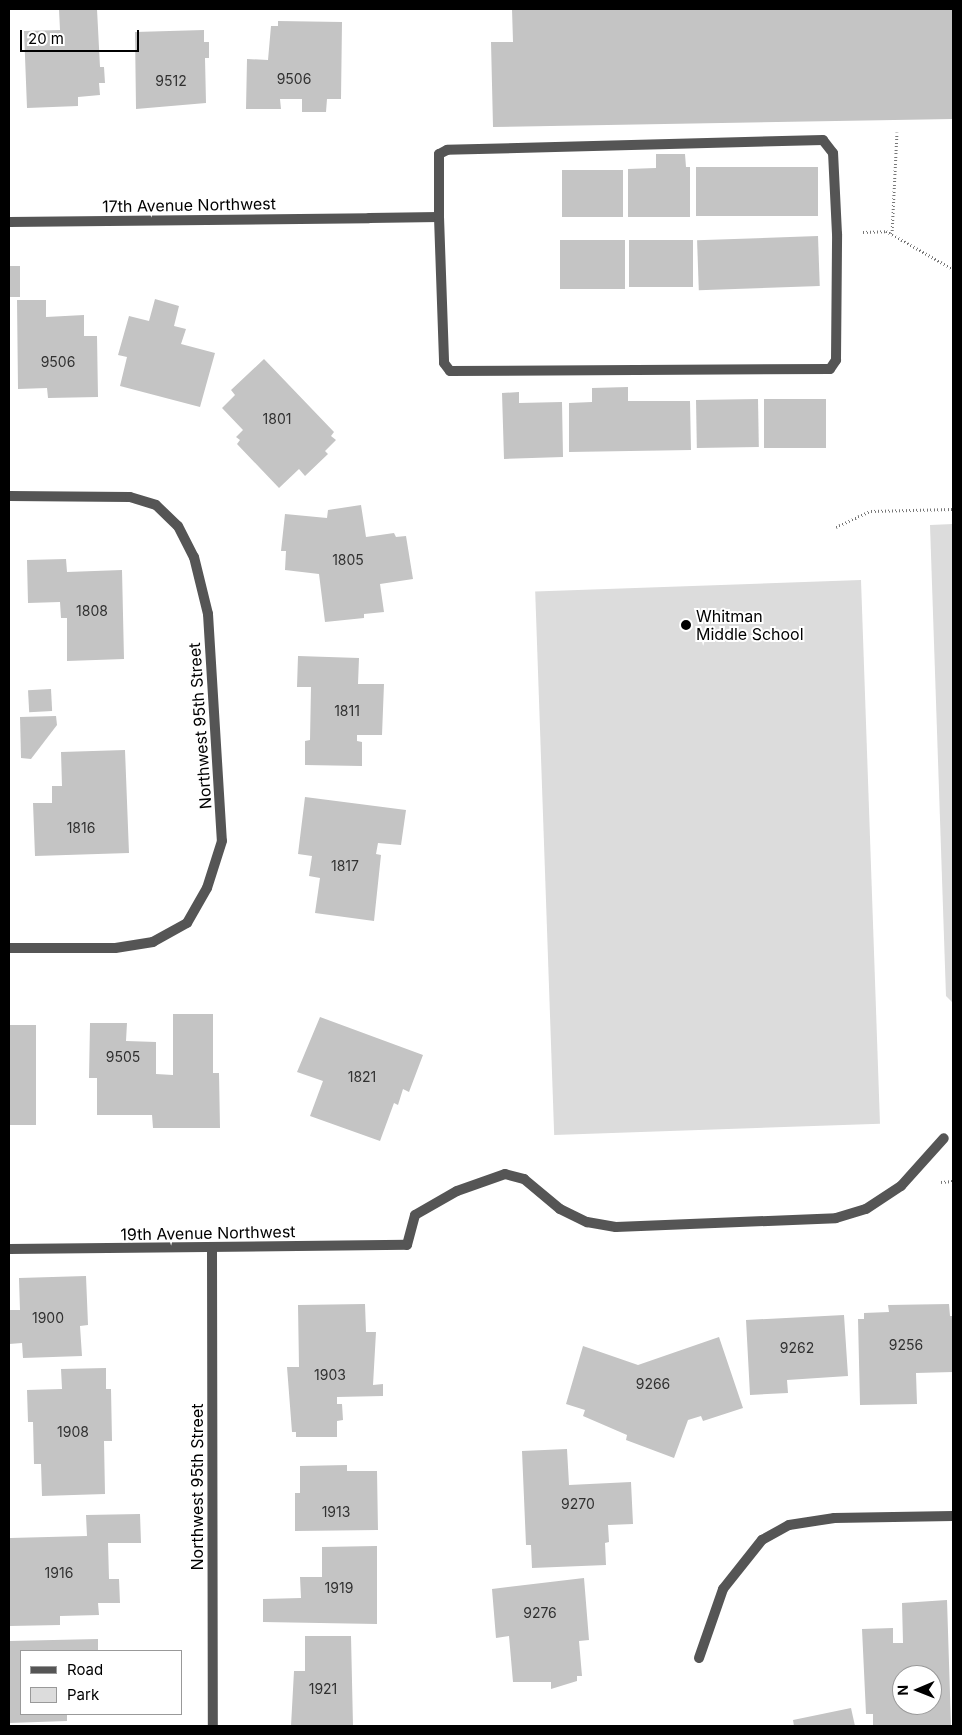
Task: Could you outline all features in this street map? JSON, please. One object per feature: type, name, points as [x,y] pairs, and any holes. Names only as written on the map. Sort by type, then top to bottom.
[{"type":"street","points":[[823,140],[833,153],[837,234],[836,360],[830,369],[450,371],[444,363],[439,218],[439,154],[447,150],[823,140]]},
{"type":"street","name":"17th Avenue Northwest","points":[[9,222],[439,218]]},
{"type":"street","name":"Northwest 95th Street","points":[[9,496],[130,497],[156,505],[178,526],[194,557],[208,614],[222,841],[207,888],[187,923],[153,942],[115,948],[9,948]]},
{"type":"street","name":"19th Avenue Northwest","points":[[9,1249],[407,1245],[415,1216],[457,1192],[505,1174],[524,1179],[560,1209],[587,1222],[616,1227],[836,1218],[866,1209],[901,1186],[944,1138]]},
{"type":"street","name":"Northwest 95th Street","points":[[212,1248],[213,1726]]},
{"type":"street","points":[[699,1658],[723,1589],[762,1540],[789,1525],[834,1518],[953,1516]]},
{"type":"path","points":[[892,235],[896,132]]},
{"type":"path","points":[[886,231],[953,269]]},
{"type":"path","points":[[836,527],[871,511],[953,509]]},
{"type":"green space","points":[[953,524],[953,1003],[946,996],[930,525]]},
{"type":"green space","points":[[861,580],[880,1124],[554,1135],[535,591]]},
{"type":"building","points":[[59,9],[97,9],[100,67],[104,67],[105,83],[99,83],[100,95],[78,97],[78,106],[27,108],[24,31],[60,30]]},
{"type":"building","points":[[512,9],[953,9],[953,119],[493,127],[491,42],[513,42]]},
{"type":"building","points":[[278,21],[342,22],[341,99],[327,99],[326,112],[302,112],[302,99],[280,99],[281,109],[246,109],[247,59],[268,60],[271,26],[278,26]]},
{"type":"building","points":[[204,30],[204,42],[209,42],[209,58],[205,58],[206,103],[136,109],[135,32]]},
{"type":"building","points":[[656,154],[685,154],[686,167],[690,167],[690,217],[628,217],[628,169],[656,168]]},
{"type":"building","points":[[696,167],[818,167],[818,216],[696,216]]},
{"type":"building","points":[[562,170],[623,170],[623,217],[562,217]]},
{"type":"building","points":[[818,236],[820,286],[699,290],[697,240]]},
{"type":"building","points":[[560,240],[625,240],[625,289],[560,289]]},
{"type":"building","points":[[629,240],[693,240],[693,287],[629,287]]},
{"type":"building","points":[[9,266],[20,266],[20,297],[9,297]]},
{"type":"building","points":[[155,299],[179,306],[174,326],[186,329],[181,344],[215,353],[200,407],[120,386],[127,357],[118,355],[129,316],[149,321]]},
{"type":"building","points":[[17,300],[46,300],[46,317],[84,315],[84,336],[97,336],[98,397],[48,398],[47,388],[18,389]]},
{"type":"building","points":[[264,359],[334,432],[331,436],[336,440],[325,451],[328,454],[305,476],[299,469],[279,488],[237,444],[240,440],[236,437],[243,430],[222,408],[235,395],[231,390]]},
{"type":"building","points":[[628,387],[628,401],[690,401],[691,450],[569,452],[569,403],[592,402],[592,388]]},
{"type":"building","points":[[519,392],[519,403],[562,402],[563,457],[504,459],[502,393]]},
{"type":"building","points":[[758,399],[759,447],[697,448],[696,400]]},
{"type":"building","points":[[764,399],[826,399],[826,448],[764,448]]},
{"type":"building","points":[[361,505],[366,537],[394,533],[396,537],[406,536],[413,579],[380,584],[384,612],[364,614],[364,618],[325,622],[319,574],[285,570],[286,551],[281,551],[285,514],[327,518],[328,510]]},
{"type":"building","points":[[66,559],[67,572],[122,570],[124,659],[67,661],[67,618],[61,618],[60,602],[28,603],[27,560]]},
{"type":"building","points":[[298,656],[359,658],[358,684],[384,684],[382,735],[357,735],[357,741],[362,742],[362,766],[305,765],[305,741],[310,740],[311,687],[297,687]]},
{"type":"building","points":[[51,689],[52,711],[29,712],[28,690]]},
{"type":"building","points":[[56,716],[57,725],[31,759],[21,758],[20,717]]},
{"type":"building","points":[[125,750],[129,853],[35,856],[33,803],[52,803],[52,786],[62,786],[61,752]]},
{"type":"building","points":[[305,797],[406,810],[401,845],[378,843],[376,854],[381,855],[374,921],[315,913],[320,878],[309,876],[312,856],[298,854]]},
{"type":"building","points":[[173,1014],[213,1014],[213,1073],[219,1073],[220,1128],[153,1128],[152,1115],[97,1115],[97,1078],[89,1078],[90,1023],[127,1023],[126,1041],[156,1042],[156,1074],[173,1075]]},
{"type":"building","points":[[320,1017],[423,1055],[409,1092],[403,1089],[398,1105],[394,1103],[380,1141],[310,1116],[323,1081],[297,1072]]},
{"type":"building","points":[[9,1025],[36,1025],[36,1125],[9,1125]]},
{"type":"building","points":[[86,1276],[88,1325],[80,1326],[82,1356],[23,1358],[22,1343],[9,1344],[9,1310],[20,1310],[19,1278]]},
{"type":"building","points":[[365,1304],[366,1332],[376,1332],[373,1385],[383,1384],[383,1396],[337,1397],[337,1404],[342,1404],[343,1420],[337,1421],[337,1437],[296,1437],[296,1432],[292,1432],[287,1367],[299,1367],[298,1305]]},
{"type":"building","points":[[949,1304],[950,1316],[953,1316],[953,1372],[916,1373],[917,1404],[860,1405],[858,1319],[864,1319],[864,1313],[889,1312],[888,1305]]},
{"type":"building","points":[[844,1315],[848,1376],[787,1380],[788,1393],[750,1395],[746,1320]]},
{"type":"building","points":[[719,1337],[743,1408],[703,1421],[701,1416],[688,1420],[674,1458],[626,1440],[627,1435],[583,1416],[585,1410],[566,1404],[583,1346],[638,1365]]},
{"type":"building","points":[[106,1368],[106,1389],[111,1389],[112,1441],[104,1441],[105,1494],[42,1496],[41,1464],[34,1464],[33,1422],[28,1422],[27,1390],[62,1389],[61,1369]]},
{"type":"building","points":[[567,1449],[569,1485],[631,1482],[633,1524],[608,1525],[609,1542],[605,1543],[606,1565],[532,1568],[531,1545],[526,1545],[522,1451]]},
{"type":"building","points":[[347,1465],[347,1471],[377,1471],[378,1530],[295,1531],[295,1493],[300,1493],[300,1466]]},
{"type":"building","points":[[140,1514],[141,1543],[108,1543],[109,1579],[119,1579],[120,1603],[98,1603],[99,1615],[60,1616],[60,1625],[9,1626],[10,1538],[87,1536],[86,1515]]},
{"type":"building","points":[[377,1546],[377,1624],[263,1622],[263,1599],[301,1598],[300,1577],[322,1577],[322,1547]]},
{"type":"building","points":[[584,1578],[589,1640],[579,1641],[582,1676],[577,1676],[577,1681],[551,1689],[551,1682],[513,1682],[509,1636],[496,1638],[492,1589]]},
{"type":"building","points":[[947,1600],[951,1726],[873,1726],[873,1714],[866,1714],[862,1629],[893,1628],[893,1643],[903,1643],[902,1603]]},
{"type":"building","points":[[305,1636],[351,1636],[353,1726],[291,1726],[294,1671],[305,1671]]},
{"type":"building","points":[[98,1639],[98,1650],[20,1650],[20,1715],[67,1715],[67,1721],[9,1723],[9,1641]]},
{"type":"building","points":[[851,1708],[855,1726],[794,1726],[793,1720]]},
{"type":"place","name":"Whitman Middle School","points":[[686,625]]}]
